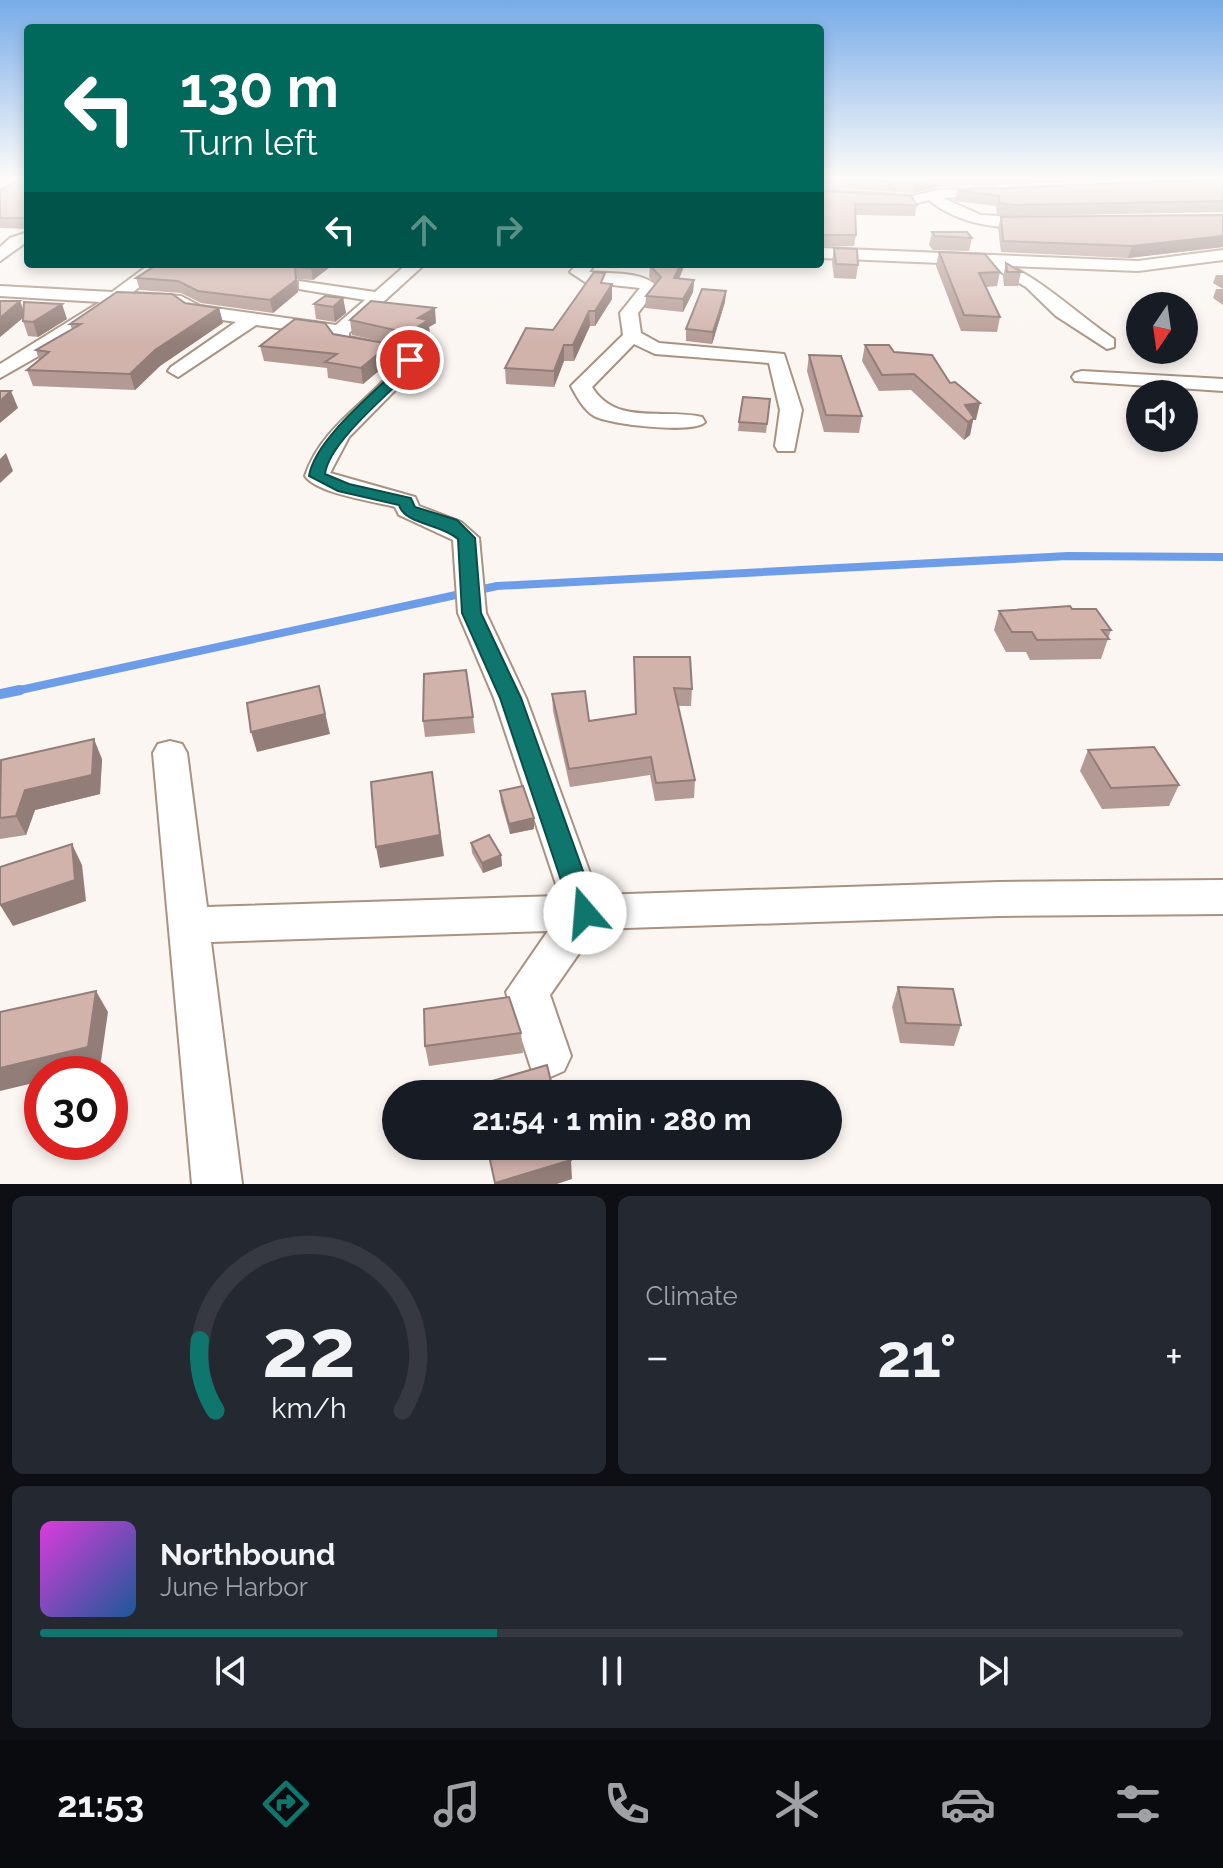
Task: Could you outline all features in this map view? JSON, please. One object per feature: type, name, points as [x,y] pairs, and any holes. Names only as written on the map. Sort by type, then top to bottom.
[{"type":"street","points":[[0,256],[8,246],[24,238]]},
{"type":"street","points":[[824,253],[1138,266],[1223,255]]},
{"type":"street","points":[[996,262],[1032,283],[1062,312],[1107,343]]},
{"type":"street","points":[[0,372],[80,325],[115,295],[154,268]]},
{"type":"street","points":[[412,268],[340,331],[338,338],[343,342],[399,352],[410,360],[408,366],[343,432],[319,464],[317,476],[344,487],[406,502],[408,510],[423,518],[451,524],[466,538],[472,613],[510,698],[585,913]]},
{"type":"street","points":[[582,268],[578,272],[585,277],[640,282],[650,287],[629,313],[632,336]]},
{"type":"street","points":[[305,285],[377,297]]},
{"type":"street","points":[[0,291],[181,301],[195,311],[340,331]]},
{"type":"street","points":[[178,371],[252,319]]},
{"type":"street","points":[[632,336],[581,386],[587,398],[601,413],[620,419],[694,422]]},
{"type":"street","points":[[632,336],[655,348],[777,358],[791,410],[786,446]]},
{"type":"street","points":[[0,352],[22,358]]},
{"type":"street","points":[[1082,377],[1223,385]]},
{"type":"street","points":[[170,753],[217,1184]]},
{"type":"street","points":[[191,925],[999,899],[1223,897]]},
{"type":"street","points":[[548,1056],[527,992],[585,913]]},
{"type":"building","points":[[824,233],[856,233],[824,235]]},
{"type":"building","points":[[933,233],[968,233],[972,238],[935,236]]},
{"type":"building","points":[[1002,233],[1223,233],[1223,236],[1132,246],[1003,241]]},
{"type":"building","points":[[834,248],[857,249],[858,265],[836,264]]},
{"type":"building","points":[[939,252],[985,254],[1000,272],[979,273],[1000,317],[964,315]]},
{"type":"building","points":[[1006,263],[1021,272],[1007,272]]},
{"type":"building","points":[[152,268],[295,268],[296,280],[270,300],[198,291],[178,281],[136,278]]},
{"type":"building","points":[[652,268],[679,268],[674,278],[694,280],[683,299],[646,296],[661,277]]},
{"type":"building","points":[[594,272],[605,273],[601,283],[612,284],[595,311],[589,311],[573,345],[564,345],[554,371],[505,368],[526,328],[553,330]]},
{"type":"building","points":[[702,289],[726,291],[713,332],[686,329]]},
{"type":"building","points":[[117,292],[172,294],[185,303],[219,308],[155,350],[130,374],[27,370],[49,352],[36,350],[81,324],[70,324]]},
{"type":"building","points":[[325,296],[343,298],[333,307],[314,304]]},
{"type":"building","points":[[0,301],[20,301],[0,318]]},
{"type":"building","points":[[371,301],[435,308],[418,318],[428,320],[408,333],[350,320]]},
{"type":"building","points":[[24,302],[62,304],[33,322],[23,321]]},
{"type":"building","points":[[295,319],[325,323],[333,334],[390,344],[361,368],[325,362],[337,354],[260,346]]},
{"type":"building","points":[[865,345],[889,345],[894,352],[932,355],[950,383],[955,382],[980,403],[965,405],[974,418],[968,422],[914,374],[882,375]]},
{"type":"building","points":[[809,355],[841,356],[862,416],[826,415]]},
{"type":"building","points":[[0,391],[11,391],[0,401]]},
{"type":"building","points":[[743,397],[770,399],[767,424],[739,422]]},
{"type":"building","points":[[1070,606],[1072,609],[1096,609],[1111,630],[1102,630],[1109,639],[1037,640],[1032,632],[1012,632],[999,611]]},
{"type":"building","points":[[634,657],[690,657],[692,689],[674,688],[695,780],[656,783],[651,757],[569,769],[552,694],[585,691],[589,721],[636,714]]},
{"type":"building","points":[[466,670],[473,717],[423,721],[424,674]]},
{"type":"building","points":[[319,686],[325,714],[251,732],[247,703]]},
{"type":"building","points":[[94,739],[92,775],[25,790],[16,816],[0,818],[1,760]]},
{"type":"building","points":[[1154,747],[1179,785],[1111,788],[1088,750]]},
{"type":"building","points":[[432,772],[440,835],[376,847],[371,782]]},
{"type":"building","points":[[523,786],[534,818],[509,824],[500,791]]},
{"type":"building","points":[[489,835],[501,855],[482,863],[471,843]]},
{"type":"building","points":[[72,844],[75,880],[0,905],[0,867]]},
{"type":"building","points":[[898,987],[953,989],[961,1025],[906,1023]]},
{"type":"building","points":[[96,991],[88,1047],[50,1056],[24,1056],[24,1062],[0,1068],[0,1012]]},
{"type":"building","points":[[509,997],[521,1033],[425,1046],[424,1009]]},
{"type":"building","points":[[547,1065],[551,1080],[496,1080]]},
{"type":"building","points":[[490,1160],[571,1160],[495,1183]]},
{"type":"waterway","points":[[11,692],[497,586],[1068,556],[1223,557]]},
{"type":"waterway","points":[[0,694],[20,690]]},
{"type":"route","points":[[410,360],[408,366],[343,432],[319,464],[317,476],[344,487],[406,502],[408,510],[423,518],[451,524],[466,538],[472,613],[510,698],[585,913]]}]
